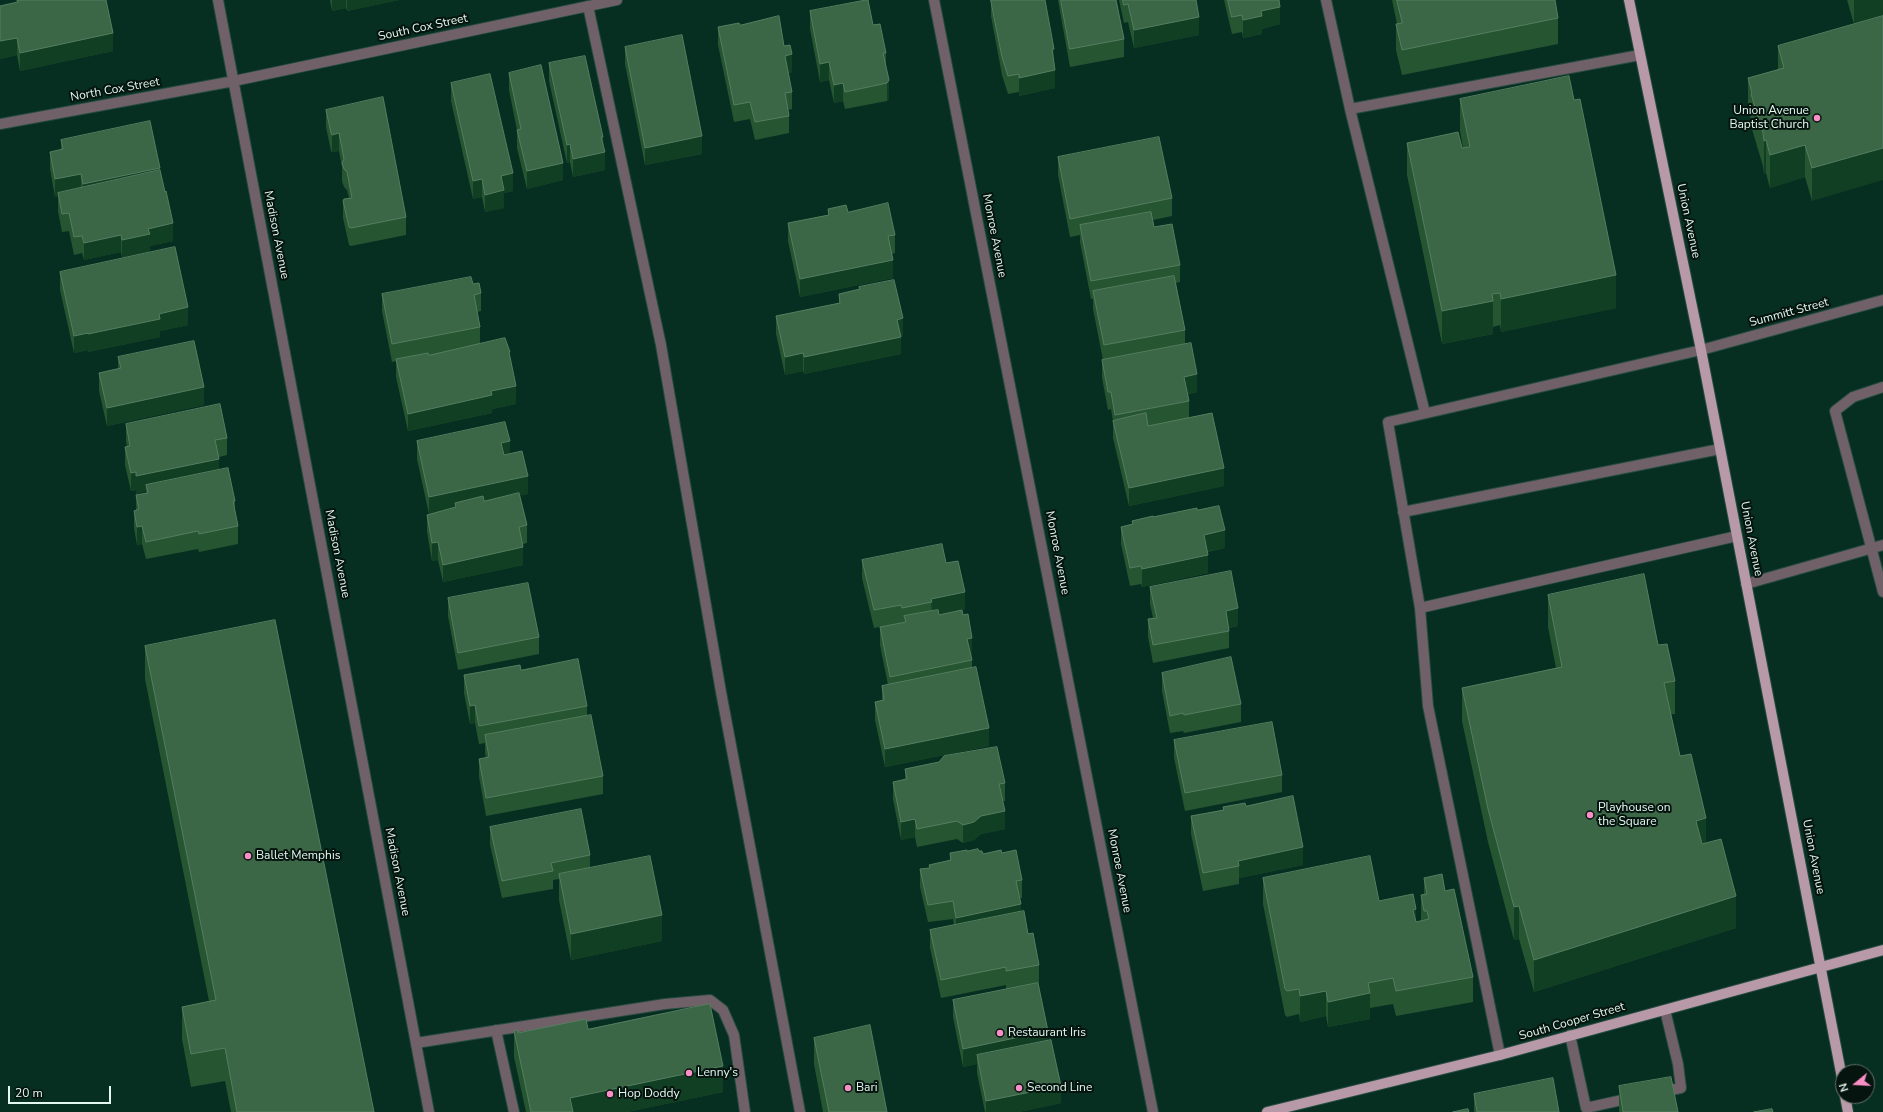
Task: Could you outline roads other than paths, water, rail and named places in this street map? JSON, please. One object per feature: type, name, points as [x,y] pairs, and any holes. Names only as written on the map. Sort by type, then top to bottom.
[{"type":"main road","name":"Union Avenue","points":[[1629,0],[1701,350],[1839,1064]]},
{"type":"main road","name":"South Cooper Street","points":[[1267,1112],[1284,1110],[1500,1056],[1570,1035],[1883,950]]},
{"type":"street","name":"Madison Avenue","points":[[218,0],[429,1112]]},
{"type":"street","name":"South Cox Street","points":[[234,81],[584,4],[617,0]]},
{"type":"street","name":"Monroe Avenue","points":[[934,0],[1153,1112]]},
{"type":"street","points":[[1326,0],[1350,109],[1425,413]]},
{"type":"street","points":[[584,4],[661,345],[721,692],[800,1112]]},
{"type":"street","points":[[1350,109],[1640,55]]},
{"type":"street","name":"North Cox Street","points":[[0,124],[234,81]]},
{"type":"street","name":"Summitt Street","points":[[1403,512],[1388,422],[1701,350],[1883,300]]},
{"type":"street","points":[[1883,387],[1853,397],[1835,411],[1870,548],[1883,592]]},
{"type":"street","points":[[1500,1056],[1428,706],[1420,608],[1403,512],[1720,449]]},
{"type":"street","points":[[1420,608],[1737,536]]},
{"type":"street","points":[[1746,584],[1883,545]]},
{"type":"street","points":[[416,1043],[665,1004],[710,1000],[723,1010],[734,1034],[745,1112]]},
{"type":"street","points":[[1570,1035],[1587,1110],[1681,1088],[1678,1064],[1664,1010]]},
{"type":"street","points":[[496,1030],[514,1112]]},
{"type":"place","name":"Union Avenue Baptist Church","points":[[1817,118]]},
{"type":"place","name":"Playhouse on the Square","points":[[1590,815]]},
{"type":"place","name":"Ballet Memphis","points":[[248,856]]},
{"type":"place","name":"Restaurant Iris","points":[[1000,1033]]},
{"type":"place","name":"Lenny's","points":[[689,1073]]},
{"type":"place","name":"Bari","points":[[848,1088]]},
{"type":"place","name":"Second Line","points":[[1019,1088]]},
{"type":"place","name":"Hop Doddy","points":[[610,1094]]}]
